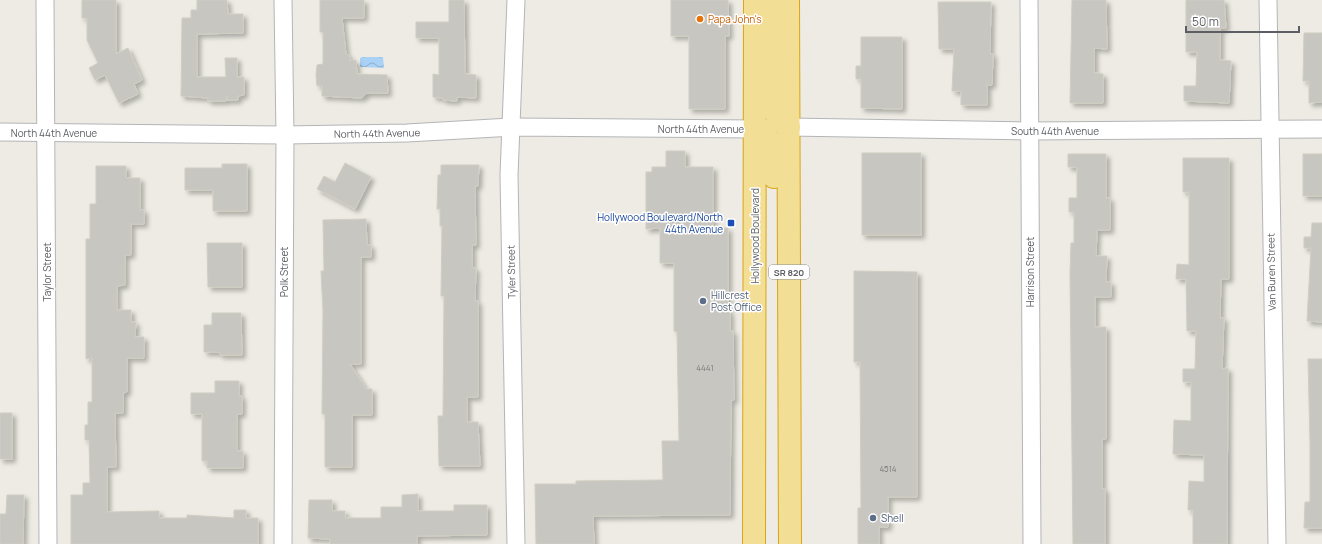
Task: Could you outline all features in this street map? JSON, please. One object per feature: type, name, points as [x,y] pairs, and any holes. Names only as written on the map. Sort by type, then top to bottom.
[{"type":"highway","name":"Hollywood Boulevard","points":[[754,544],[755,0]]},
{"type":"highway","points":[[764,0],[771,8],[771,101],[774,113],[781,123],[789,127]]},
{"type":"highway","name":"SR 820","points":[[788,0],[790,544]]},
{"type":"highway","points":[[755,130],[762,130],[769,137],[774,149],[775,255],[790,298]]},
{"type":"street","name":"Taylor Street","points":[[45,0],[48,544]]},
{"type":"street","name":"Polk Street","points":[[283,544],[285,135],[284,0]]},
{"type":"street","name":"Tyler Street","points":[[516,0],[509,175],[516,544]]},
{"type":"street","name":"Harrison Street","points":[[1029,0],[1032,544]]},
{"type":"street","name":"Van Buren Street","points":[[1268,0],[1268,130],[1277,544]]},
{"type":"street","name":"North 44th Avenue","points":[[0,132],[285,135],[407,133],[512,127],[755,130]]},
{"type":"street","name":"South 44th Avenue","points":[[789,127],[1029,131],[1322,129]]},
{"type":"water","points":[[383,57],[384,68],[360,67],[360,58]]},
{"type":"building","points":[[82,0],[116,0],[116,54],[128,48],[142,80],[134,84],[138,94],[119,103],[105,75],[95,80],[89,68],[98,63],[87,40],[87,18],[82,18]]},
{"type":"building","points":[[197,0],[227,0],[228,14],[243,14],[243,33],[197,34],[197,77],[226,77],[225,58],[237,58],[237,77],[244,77],[244,95],[238,96],[238,100],[227,100],[227,96],[226,101],[208,101],[208,98],[181,96],[182,18],[191,18],[191,10],[197,10]]},
{"type":"building","points":[[320,0],[364,0],[364,18],[342,18],[346,54],[349,55],[350,61],[356,60],[357,74],[387,75],[388,93],[367,93],[362,98],[322,96],[322,85],[317,86],[316,75],[317,65],[323,64],[323,32],[320,32]]},
{"type":"building","points":[[449,0],[464,0],[465,74],[476,75],[476,98],[457,97],[457,101],[443,100],[443,98],[433,97],[433,74],[439,75],[439,38],[416,38],[416,22],[449,22]]},
{"type":"building","points":[[671,0],[728,0],[729,36],[725,36],[725,109],[689,109],[689,36],[671,36]]},
{"type":"building","points":[[1072,0],[1106,0],[1107,49],[1094,48],[1094,73],[1103,74],[1103,103],[1070,103]]},
{"type":"building","points":[[1186,0],[1224,0],[1226,28],[1220,28],[1220,60],[1231,61],[1229,103],[1184,101],[1184,86],[1196,86],[1197,52],[1186,52]]},
{"type":"building","points":[[938,2],[991,2],[990,54],[993,54],[992,85],[987,85],[987,105],[961,105],[961,91],[952,91],[954,49],[939,49]]},
{"type":"building","points":[[1304,33],[1322,33],[1322,102],[1309,103],[1309,81],[1303,81]]},
{"type":"building","points":[[861,37],[902,37],[902,109],[861,108],[861,79],[856,79],[856,66],[861,66]]},
{"type":"building","points":[[666,151],[685,151],[685,167],[713,167],[713,228],[728,228],[728,312],[730,312],[730,331],[733,331],[734,400],[731,400],[730,515],[593,516],[594,544],[536,544],[535,484],[576,484],[576,481],[663,480],[662,441],[679,441],[677,332],[674,331],[674,263],[660,263],[660,228],[646,229],[646,172],[652,172],[652,167],[666,167]]},
{"type":"building","points":[[862,153],[921,153],[921,235],[862,235]]},
{"type":"building","points":[[1068,154],[1106,154],[1106,198],[1110,198],[1110,230],[1097,230],[1096,256],[1107,256],[1106,282],[1111,282],[1111,297],[1095,297],[1095,327],[1106,327],[1106,439],[1102,439],[1102,489],[1105,489],[1105,544],[1073,544],[1070,272],[1071,243],[1074,243],[1074,212],[1069,212],[1069,198],[1077,198],[1077,167],[1068,167]]},
{"type":"building","points":[[1303,154],[1322,154],[1322,196],[1303,196]]},
{"type":"building","points":[[1183,158],[1229,158],[1229,279],[1221,279],[1220,318],[1224,318],[1222,369],[1228,368],[1227,544],[1193,544],[1193,510],[1188,510],[1189,481],[1204,482],[1204,455],[1173,454],[1174,420],[1191,421],[1191,382],[1183,382],[1183,369],[1195,369],[1196,331],[1187,331],[1186,279],[1176,279],[1177,264],[1189,265],[1189,192],[1183,192]]},
{"type":"building","points":[[345,163],[371,177],[355,209],[317,189],[324,176],[335,182]]},
{"type":"building","points":[[222,164],[247,164],[247,211],[213,211],[213,190],[185,190],[185,168],[222,168]]},
{"type":"building","points":[[441,165],[479,165],[478,186],[475,186],[476,245],[472,245],[472,268],[476,268],[475,301],[478,301],[478,397],[467,397],[467,422],[478,422],[480,466],[439,466],[438,416],[443,416],[444,296],[441,296],[442,226],[440,226],[440,209],[437,209],[438,175],[441,175]]},
{"type":"building","points":[[96,166],[126,166],[126,178],[140,178],[140,210],[144,210],[144,224],[131,224],[131,255],[125,255],[125,285],[117,286],[117,310],[131,310],[131,322],[136,322],[135,337],[144,337],[144,358],[127,358],[127,392],[123,393],[123,413],[115,413],[116,467],[107,467],[107,512],[159,511],[159,518],[187,518],[187,515],[234,518],[234,510],[246,510],[246,518],[258,518],[258,544],[71,544],[71,495],[83,495],[83,483],[90,483],[89,440],[85,440],[85,425],[88,425],[88,402],[92,402],[92,358],[86,359],[86,239],[90,239],[90,204],[96,204]]},
{"type":"building","points":[[366,219],[367,245],[371,245],[371,257],[361,257],[361,364],[350,364],[366,389],[372,389],[372,415],[352,415],[352,467],[325,467],[325,414],[322,414],[323,311],[321,271],[324,271],[323,220]]},
{"type":"building","points":[[1312,223],[1322,223],[1322,322],[1307,321],[1311,248],[1304,248],[1304,237],[1311,237]]},
{"type":"building","points":[[207,243],[242,243],[242,287],[208,287]]},
{"type":"building","points":[[854,271],[917,272],[917,497],[888,497],[888,527],[879,527],[879,544],[858,544],[858,508],[861,508],[860,362],[854,362]]},
{"type":"building","points":[[212,313],[241,313],[242,355],[220,355],[219,352],[204,352],[204,325],[212,325]]},
{"type":"building","points":[[1308,359],[1322,359],[1322,528],[1304,528],[1305,502],[1310,502]]},
{"type":"building","points":[[215,381],[239,381],[239,396],[242,396],[242,414],[237,414],[237,451],[243,451],[243,468],[207,468],[207,461],[202,461],[202,414],[191,414],[191,393],[215,393]]},
{"type":"building","points":[[0,413],[12,413],[12,459],[0,459]]},
{"type":"building","points":[[418,494],[418,511],[454,511],[454,505],[487,505],[487,535],[417,536],[417,544],[330,544],[330,539],[308,538],[309,500],[332,500],[332,511],[345,511],[345,518],[381,518],[381,507],[402,507],[402,495]]},
{"type":"building","points":[[7,495],[24,495],[23,544],[0,544],[0,514],[6,514]]},
{"type":"place","name":"Papa John's","points":[[700,19]]},
{"type":"place","name":"Hollywood Boulevard/North 44th Avenue","points":[[731,223]]},
{"type":"place","name":"Hillcrest Post Office","points":[[703,301]]},
{"type":"place","name":"Shell","points":[[873,518]]}]
